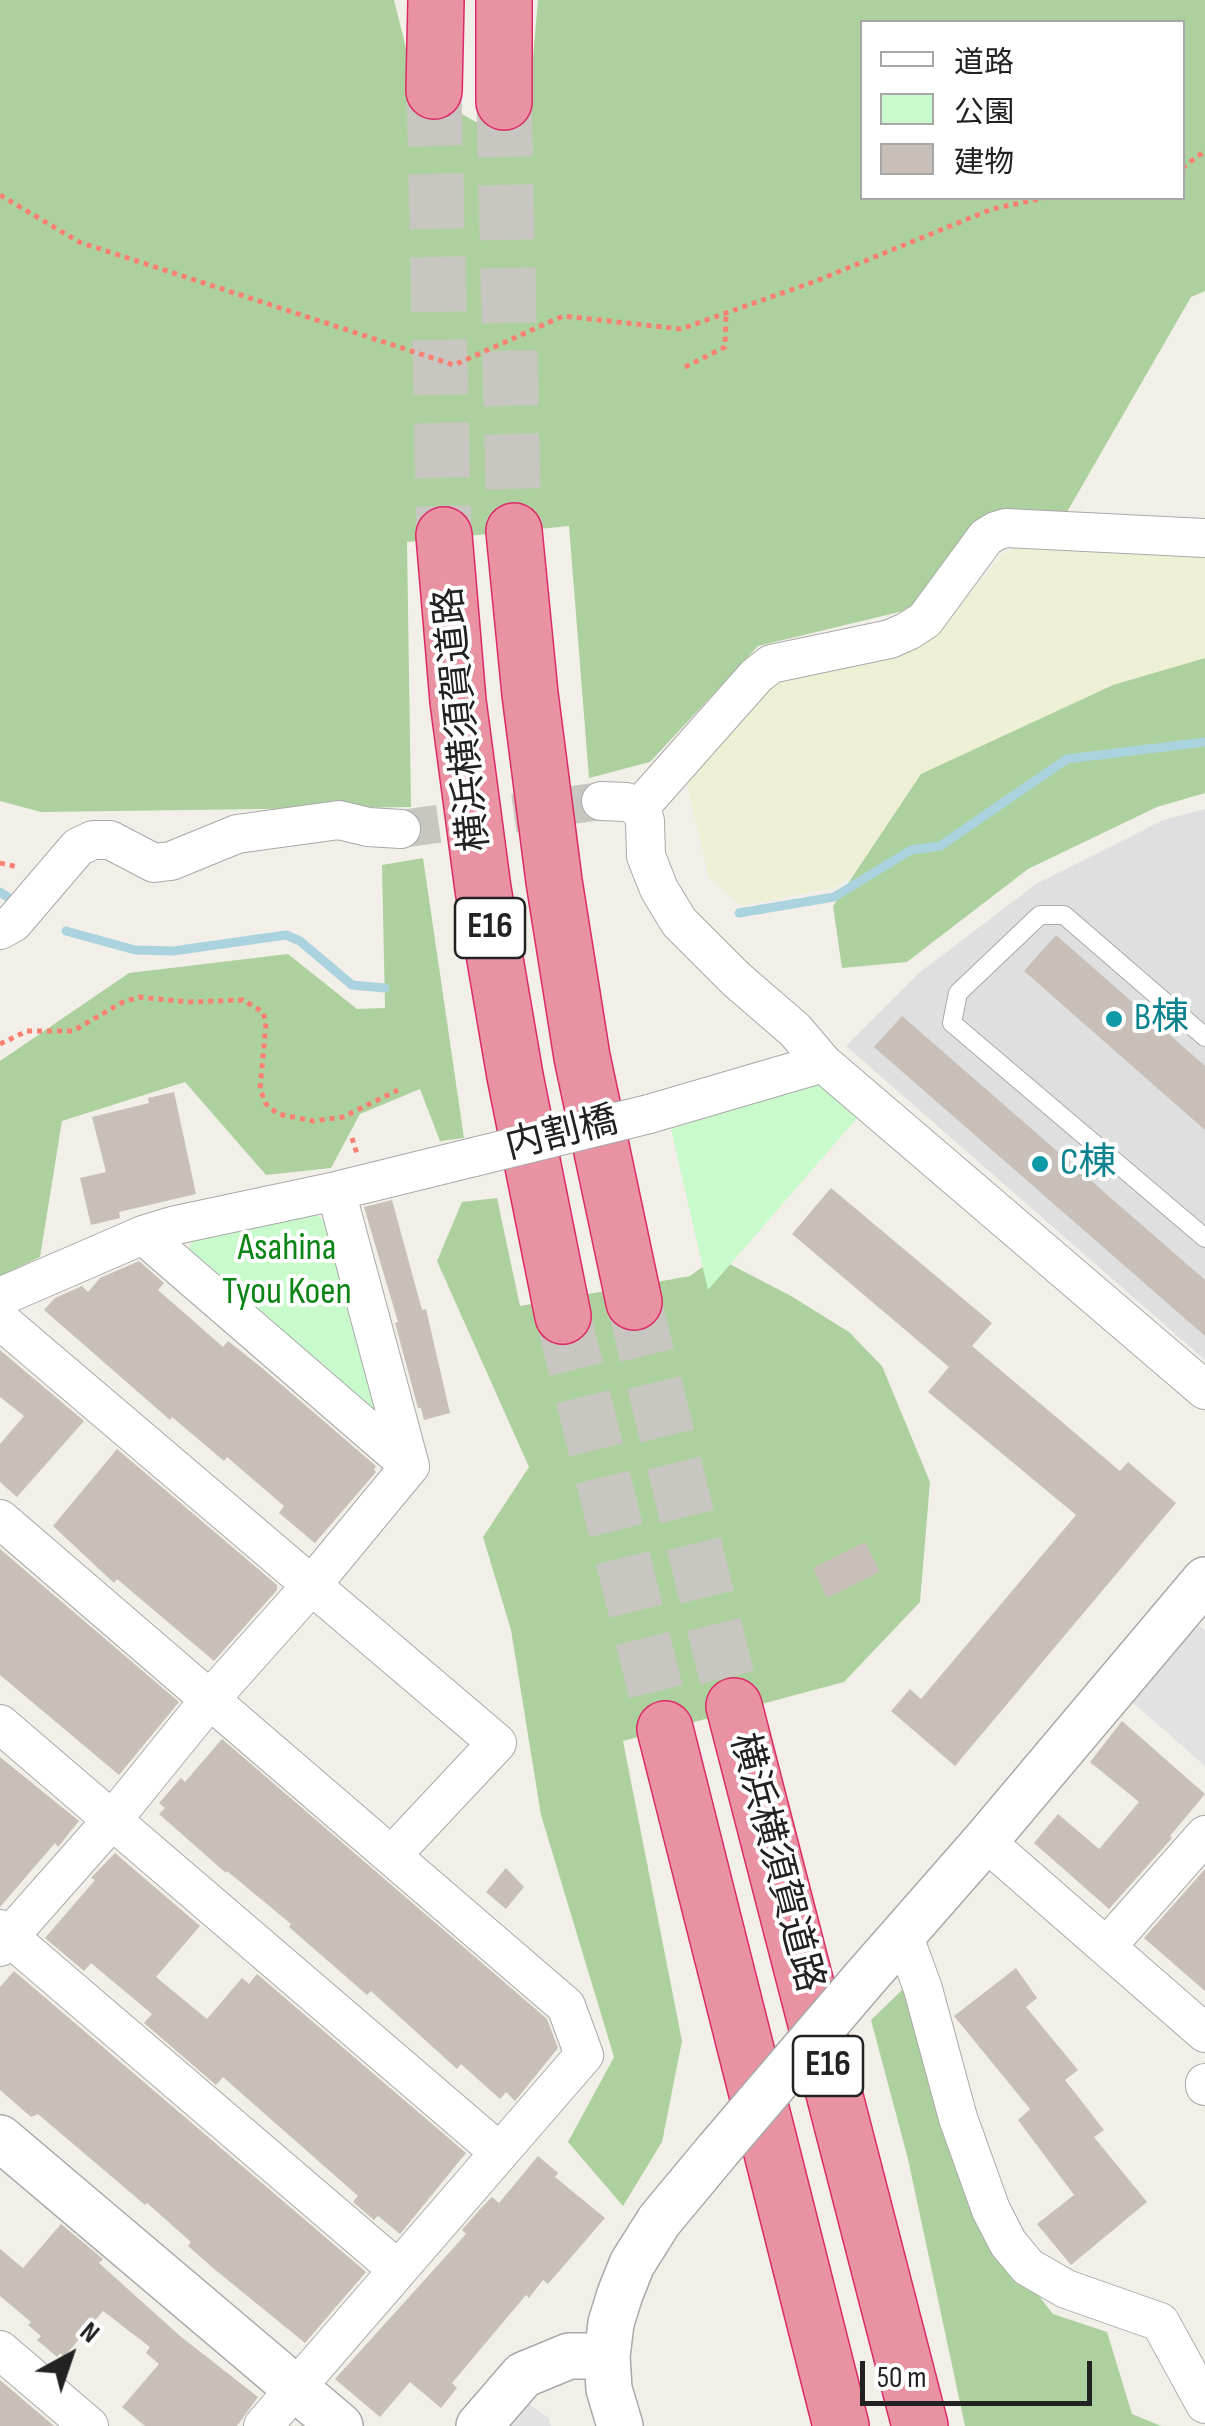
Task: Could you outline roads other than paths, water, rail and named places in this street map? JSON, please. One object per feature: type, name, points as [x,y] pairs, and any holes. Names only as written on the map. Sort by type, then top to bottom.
[{"type":"highway","points":[[434,91],[436,0]]},
{"type":"highway","points":[[504,6],[504,102]]},
{"type":"highway","name":"横浜横須賀道路","points":[[514,530],[554,881],[582,1056],[634,1302]]},
{"type":"highway","name":"横浜横須賀道路","points":[[444,535],[458,701],[483,889],[563,1316]]},
{"type":"highway","name":"横浜横須賀道路","points":[[734,1706],[920,2426]]},
{"type":"highway","name":"横浜横須賀道路","points":[[666,1729],[841,2426]]},
{"type":"street","points":[[640,807],[771,664],[890,640],[908,631],[925,620],[986,538],[996,531],[1006,528],[1205,538]]},
{"type":"street","points":[[601,802],[626,802],[640,807]]},
{"type":"street","points":[[640,807],[645,821],[646,856],[658,889],[680,922],[737,980],[795,1030],[823,1063],[1205,1390]]},
{"type":"street","points":[[0,930],[13,924],[78,848],[94,840],[110,840],[154,863],[172,861],[236,834],[339,820],[401,829]]},
{"type":"street","name":"内割橋","points":[[0,1297],[176,1225],[336,1192],[650,1114],[823,1063]]},
{"type":"street","points":[[336,1192],[410,1466]]},
{"type":"street","points":[[143,1236],[410,1466]]},
{"type":"street","points":[[0,1320],[496,1742],[392,1855]]},
{"type":"street","points":[[397,2269],[3,1937],[113,1820],[210,1698],[310,1587],[410,1466]]},
{"type":"street","points":[[0,1519],[566,2006],[584,2055],[263,2426]]},
{"type":"street","points":[[620,2426],[609,2389],[611,2323],[632,2264],[659,2221],[1205,1580]]},
{"type":"street","points":[[0,1724],[498,2151]]},
{"type":"street","points":[[1108,1946],[1205,1834]]},
{"type":"street","points":[[985,1841],[1205,2033]]},
{"type":"street","points":[[903,1934],[958,2118],[991,2210],[1008,2244],[1028,2267],[1066,2288],[1160,2322],[1205,2404]]},
{"type":"street","points":[[0,2138],[340,2426]]},
{"type":"street","points":[[0,2350],[89,2426]]},
{"type":"street","points":[[479,2426],[523,2374],[569,2356],[607,2356]]},
{"type":"lane","points":[[1205,1037],[1064,915],[1040,915],[958,992],[952,1024],[1205,1238]]},
{"type":"waterway","points":[[739,913],[834,897],[911,850],[940,846],[1067,759],[1205,742]]},
{"type":"waterway","points":[[0,892],[9,898]]},
{"type":"waterway","points":[[66,931],[135,950],[173,951],[286,935],[300,941],[352,985],[385,988]]},
{"type":"tunnel","points":[[434,91],[444,535]]},
{"type":"tunnel","points":[[504,102],[514,531]]},
{"type":"tunnel","points":[[401,829],[601,801]]},
{"type":"tunnel","points":[[634,1302],[734,1706]]},
{"type":"tunnel","points":[[563,1316],[665,1729]]},
{"type":"place","name":"B棟","points":[[1114,1019]]},
{"type":"place","name":"C棟","points":[[1040,1164]]},
{"type":"park label","name":"Asahina Tyou Koen","points":[[287,1271]]}]
